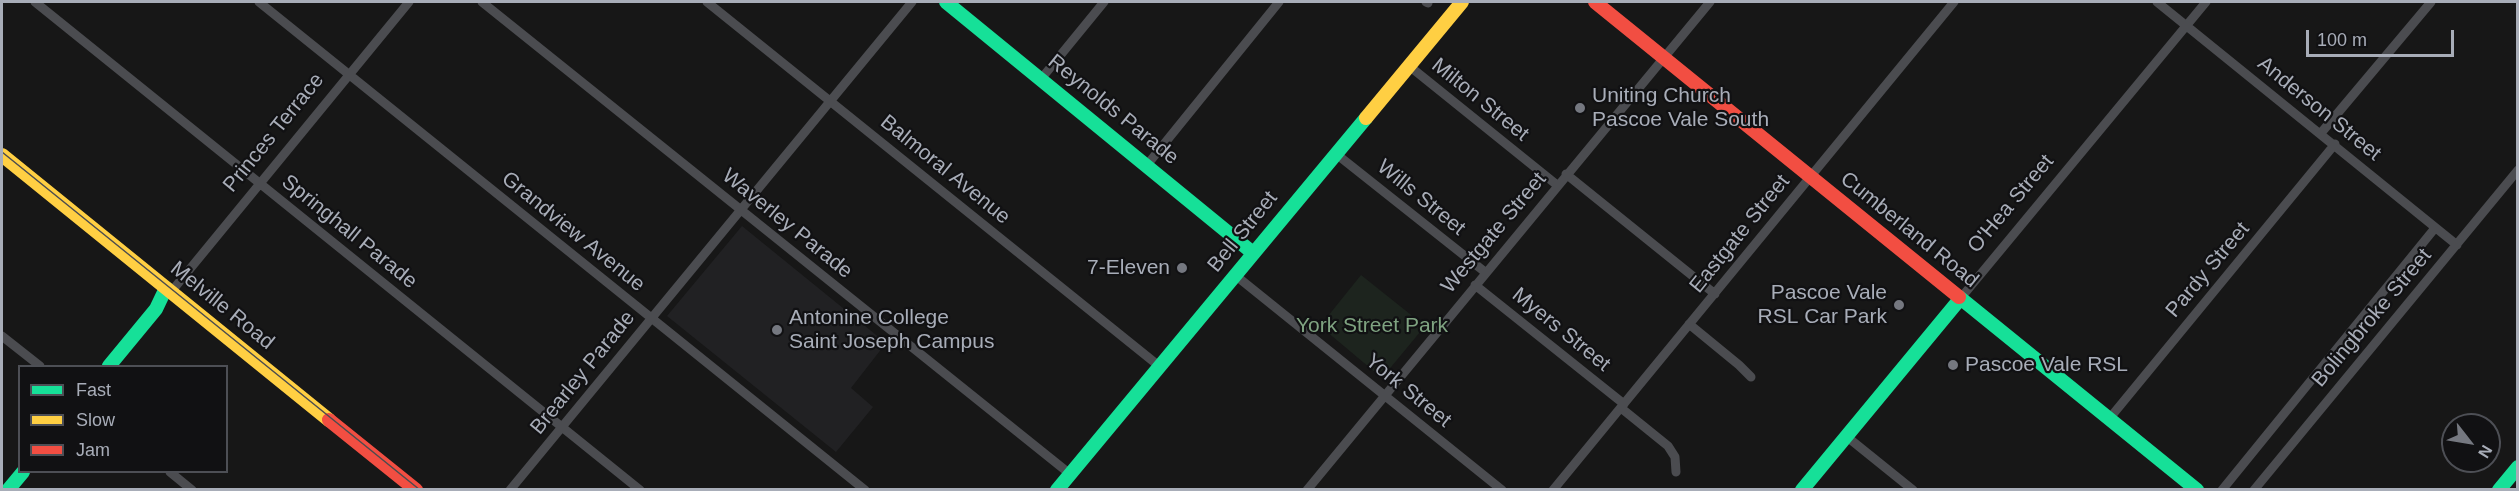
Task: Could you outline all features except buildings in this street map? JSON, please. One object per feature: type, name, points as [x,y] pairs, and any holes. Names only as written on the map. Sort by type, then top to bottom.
[{"type":"main road","name":"Reynolds Parade","points":[[946,2],[1253,253]]},
{"type":"main road","name":"Bell Street","points":[[1057,489],[1462,2]]},
{"type":"main road","name":"Cumberland Road","points":[[1595,2],[2194,488]]},
{"type":"main road","name":"Melville Road","points":[[2,155],[416,489]]},
{"type":"main road","name":"Princes Terrace","points":[[110,365],[171,292]]},
{"type":"main road","name":"O'Hea Street","points":[[1802,489],[1960,299]]},
{"type":"main road","points":[[2499,489],[2517,467]]},
{"type":"main road","points":[[8,489],[20,473]]},
{"type":"street","name":"Springhall Parade","points":[[34,2],[640,489]]},
{"type":"street","name":"Grandview Avenue","points":[[259,2],[865,489]]},
{"type":"street","name":"Princes Terrace","points":[[171,292],[409,2]]},
{"type":"street","name":"Waverley Parade","points":[[483,2],[1070,474]]},
{"type":"street","name":"Balmoral Avenue","points":[[707,2],[1159,366]]},
{"type":"street","name":"Brearley Parade","points":[[510,489],[912,2]]},
{"type":"street","points":[[1041,79],[1104,2]]},
{"type":"street","points":[[1147,165],[1279,2]]},
{"type":"street","name":"Westgate Street","points":[[1307,489],[1710,2]]},
{"type":"street","name":"Eastgate Street","points":[[1553,489],[1954,2]]},
{"type":"street","name":"Anderson Street","points":[[2157,2],[2336,144],[2457,245]]},
{"type":"street","name":"O'Hea Street","points":[[1960,299],[2206,2]]},
{"type":"street","points":[[2321,133],[2431,2]]},
{"type":"street","name":"Milton Street","points":[[1408,65],[1557,185]]},
{"type":"street","name":"Pardy Street","points":[[2109,419],[2336,144]]},
{"type":"street","name":"Wills Street","points":[[1335,153],[1485,272]]},
{"type":"street","name":"Bolingbroke Street","points":[[2254,489],[2517,170]]},
{"type":"street","points":[[1566,174],[1714,294]]},
{"type":"street","name":"Bolingbroke Street","points":[[2222,489],[2435,228]]},
{"type":"street","name":"York Street","points":[[1235,275],[1502,489]]},
{"type":"street","name":"Myers Street","points":[[1475,285],[1668,446],[1675,457],[1676,472]]},
{"type":"street","points":[[1689,324],[1751,377]]},
{"type":"street","points":[[2,336],[38,365]]},
{"type":"street","points":[[1846,436],[1913,489]]},
{"type":"street","points":[[172,473],[192,489]]},
{"type":"shaded area","name":"Antonine College Saint Joseph Campus","points":[[742,226],[886,343],[851,388],[873,407],[836,452],[667,316]]},
{"type":"green space","name":"York Street Park","points":[[1361,275],[1425,326],[1382,378],[1320,326]]},
{"type":"tram line","points":[[2,152],[420,490]]},
{"type":"traffic: fast","points":[[946,2],[1253,253]]},
{"type":"traffic: fast","points":[[1057,490],[1366,118]]},
{"type":"traffic: fast","points":[[110,365],[156,309],[166,288]]},
{"type":"traffic: fast","points":[[1959,297],[2197,490]]},
{"type":"traffic: fast","points":[[1802,490],[1960,299]]},
{"type":"traffic: fast","points":[[2499,490],[2518,467]]},
{"type":"traffic: fast","points":[[8,490],[22,473]]},
{"type":"traffic: slow","points":[[1366,118],[1462,2]]},
{"type":"traffic: slow","points":[[2,155],[329,420]]},
{"type":"traffic: jam","points":[[1595,2],[1959,297]]},
{"type":"traffic: jam","points":[[329,420],[416,490]]},
{"type":"place","name":"Uniting Church Pascoe Vale South","points":[[1580,108]]},
{"type":"place","name":"7-Eleven","points":[[1182,268]]},
{"type":"place","name":"Pascoe Vale RSL Car Park","points":[[1899,305]]},
{"type":"place","name":"Antonine College Saint Joseph Campus","points":[[777,330]]},
{"type":"place","name":"Pascoe Vale RSL","points":[[1953,365]]}]
